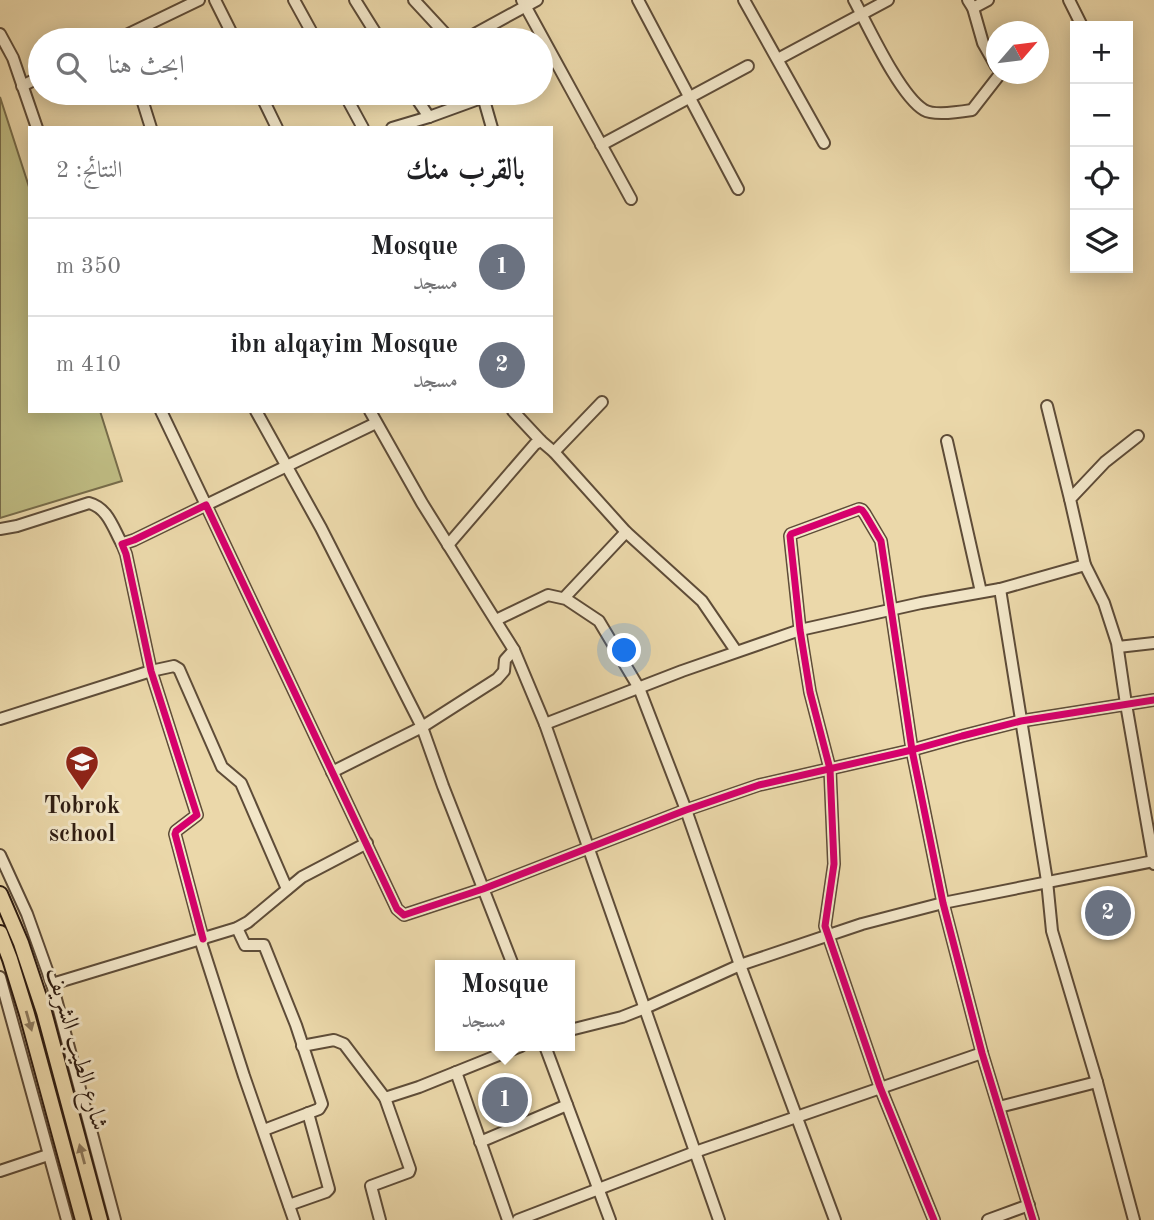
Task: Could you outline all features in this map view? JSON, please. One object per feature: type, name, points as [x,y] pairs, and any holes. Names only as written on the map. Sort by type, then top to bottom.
[{"type":"main road","name":"شارع الطيب الشريف","points":[[0,894],[21,943],[44,1012],[100,1220]]},
{"type":"main road","name":"شارع الطيب الشريف","points":[[0,933],[27,1014],[83,1220]]},
{"type":"street","points":[[143,28],[199,0]]},
{"type":"street","points":[[215,0],[229,28]]},
{"type":"street","points":[[294,0],[309,28]]},
{"type":"street","points":[[355,0],[372,28]]},
{"type":"street","points":[[414,0],[440,28]]},
{"type":"street","points":[[483,28],[523,3],[537,0]]},
{"type":"street","points":[[638,0],[738,189]]},
{"type":"street","points":[[744,0],[824,143]]},
{"type":"street","points":[[854,0],[890,67],[907,93],[922,109],[937,113],[972,110],[992,84]]},
{"type":"street","points":[[778,59],[888,0]]},
{"type":"street","points":[[986,48],[970,4],[988,0]]},
{"type":"street","points":[[1069,0],[1080,21]]},
{"type":"street","points":[[523,3],[537,28]]},
{"type":"street","points":[[0,34],[13,58],[28,103]]},
{"type":"street","points":[[553,58],[631,199]]},
{"type":"street","points":[[601,145],[748,66]]},
{"type":"street","points":[[22,86],[28,83]]},
{"type":"street","points":[[29,105],[36,126]]},
{"type":"street","points":[[144,105],[150,126]]},
{"type":"street","points":[[266,105],[276,126]]},
{"type":"street","points":[[351,105],[362,126]]},
{"type":"street","points":[[421,105],[429,117]]},
{"type":"street","points":[[399,126],[458,105]]},
{"type":"street","points":[[486,105],[491,126]]},
{"type":"street","points":[[554,452],[602,402]]},
{"type":"street","points":[[575,1029],[622,1017],[740,965],[862,924],[943,903],[1154,862],[1118,647],[1104,603],[1085,565],[1047,406]]},
{"type":"street","points":[[162,413],[397,909],[404,915],[483,889],[758,785],[912,750],[1021,721],[1154,700]]},
{"type":"street","points":[[257,413],[321,528],[422,727],[511,960]]},
{"type":"street","points":[[371,413],[422,503],[514,650],[545,724],[719,1220]]},
{"type":"street","points":[[515,413],[626,532],[702,601],[736,651]]},
{"type":"street","points":[[122,544],[376,423]]},
{"type":"street","points":[[1070,499],[1105,462],[1138,436]]},
{"type":"street","points":[[448,545],[535,444],[541,441]]},
{"type":"street","points":[[947,441],[981,592]]},
{"type":"street","points":[[0,530],[89,503],[104,511],[122,544],[151,671],[197,815],[175,834],[201,939],[244,1076],[294,1220]]},
{"type":"street","points":[[934,1220],[880,1087],[825,926],[834,854],[830,769],[811,701],[790,534],[859,509],[866,514],[880,538],[912,750],[943,903],[982,1053],[1033,1220]]},
{"type":"street","points":[[564,598],[626,532]]},
{"type":"street","points":[[545,724],[736,651],[800,630],[1000,589],[1085,565]]},
{"type":"street","points":[[1000,589],[1047,881],[1052,931],[1134,1220]]},
{"type":"street","points":[[496,620],[548,594],[564,598],[599,621],[639,688],[835,1220]]},
{"type":"street","points":[[1118,647],[1154,643]]},
{"type":"street","points":[[332,772],[422,727],[497,679],[504,671],[505,660],[514,650]]},
{"type":"street","points":[[0,719],[174,666],[179,669],[222,767],[240,783],[287,889]]},
{"type":"street","points":[[51,984],[237,928],[302,877],[367,843]]},
{"type":"street","points":[[0,855],[27,914],[51,984],[115,1220]]},
{"type":"street","points":[[237,928],[245,945],[264,945],[322,1104],[319,1109],[264,1129]]},
{"type":"street","points":[[0,978],[67,1220]]},
{"type":"street","points":[[302,1046],[334,1040],[344,1044],[385,1098],[410,1169],[409,1172],[371,1186],[380,1220]]},
{"type":"street","points":[[385,1098],[508,1051]]},
{"type":"street","points":[[547,1051],[610,1220]]},
{"type":"street","points":[[518,1220],[695,1152],[982,1053]]},
{"type":"street","points":[[456,1072],[508,1220]]},
{"type":"street","points":[[999,1107],[1097,1082]]},
{"type":"street","points":[[480,1142],[567,1105]]},
{"type":"street","points":[[289,1205],[328,1189],[308,1113]]},
{"type":"street","points":[[0,1171],[48,1155]]},
{"type":"street","points":[[988,1220],[1029,1205]]},
{"type":"shaded area","points":[[0,97],[28,184],[28,413],[101,413],[122,481],[0,518]]},
{"type":"cycle path","points":[[203,939],[175,834],[197,815],[151,671],[122,544],[206,505],[397,909],[404,915],[483,889],[686,810],[759,785],[912,750],[1021,721],[1154,700]]},
{"type":"cycle path","points":[[934,1220],[880,1087],[825,926],[834,864],[830,769],[810,692],[790,536],[859,509],[865,514],[881,541],[912,750],[943,903],[982,1053],[1033,1220]]},
{"type":"place","name":"Tobrok school","points":[[82,792]]},
{"type":"place","name":"ibn alqayim Mosque","points":[[1108,913]]},
{"type":"place","name":"Mosque","points":[[505,1100]]}]
